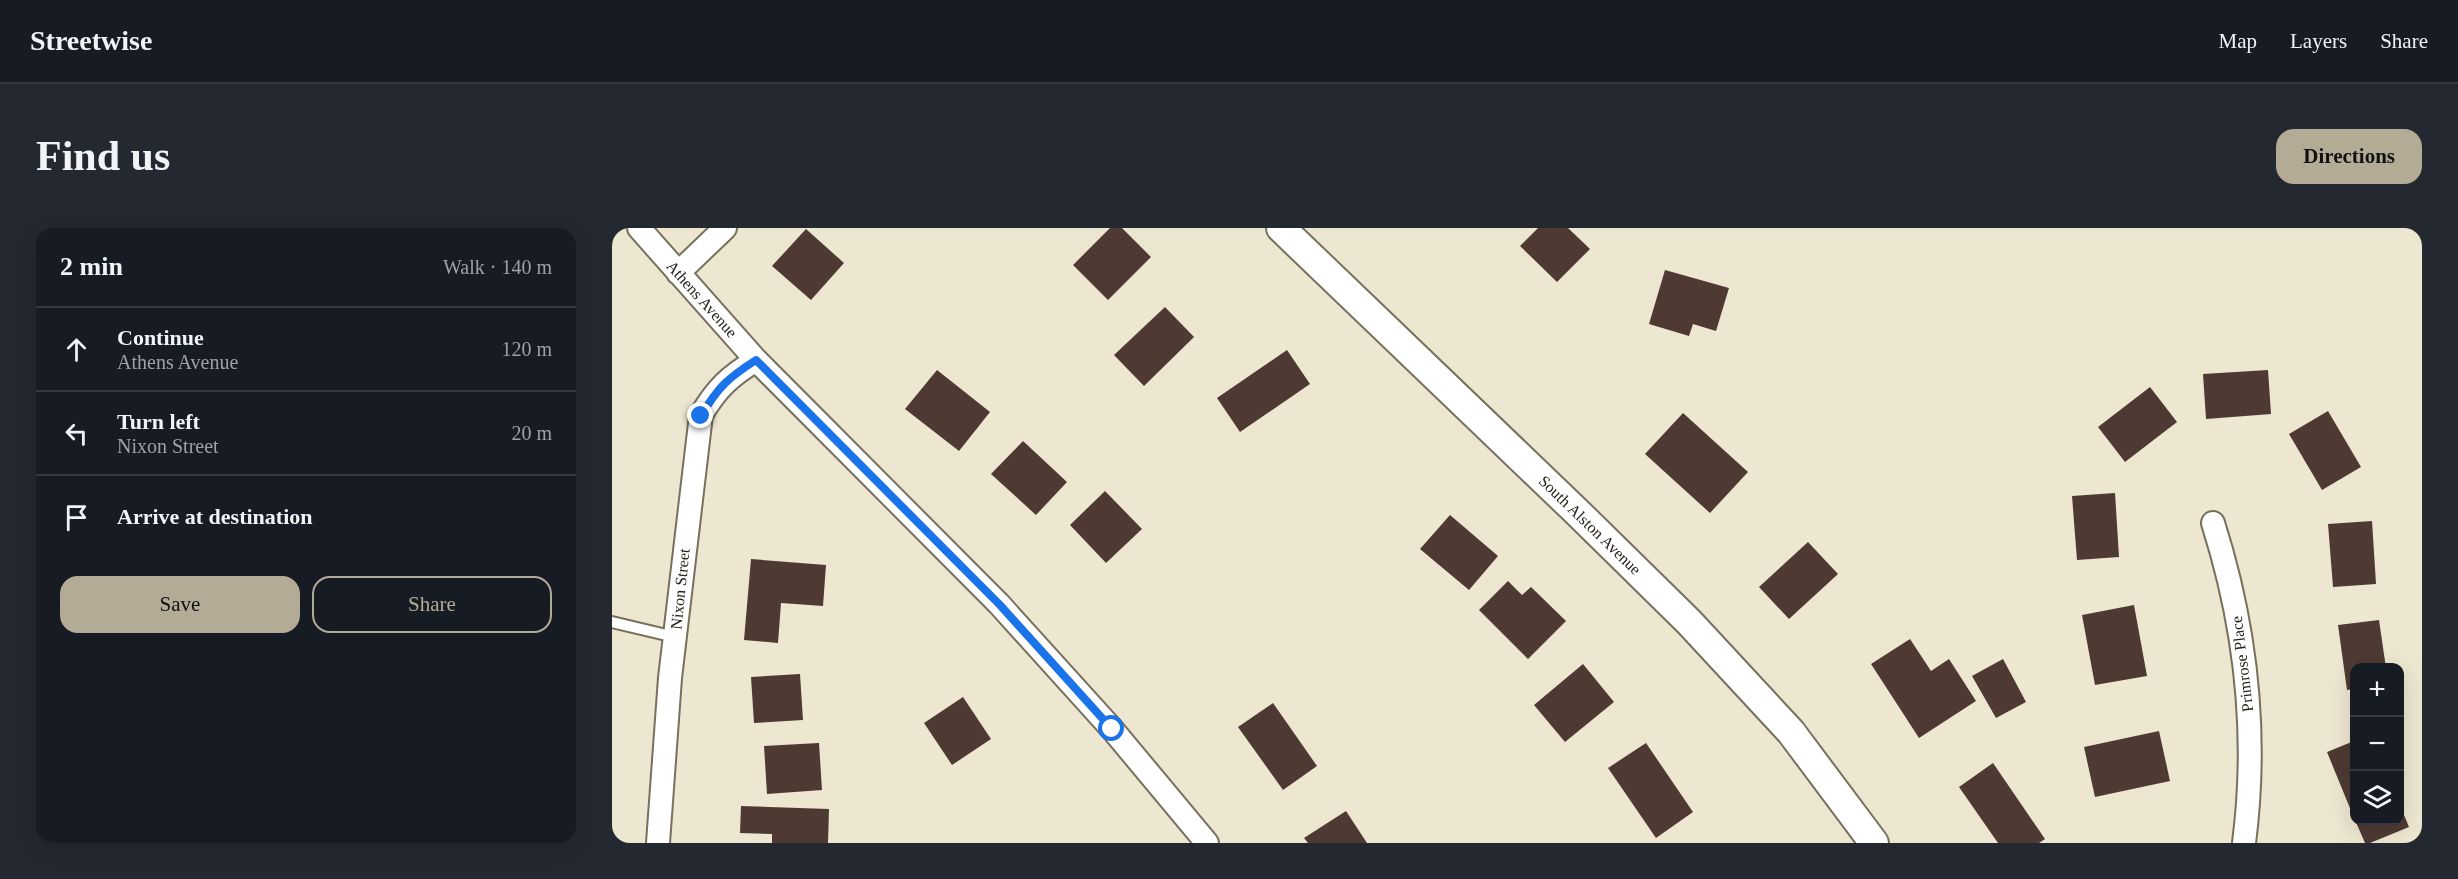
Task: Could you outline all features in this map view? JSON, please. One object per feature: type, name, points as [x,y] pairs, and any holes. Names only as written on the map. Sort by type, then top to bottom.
[{"type":"street","name":"Athens Avenue","points":[[639,228],[756,360],[999,604],[1112,729],[1207,843]]},
{"type":"street","points":[[678,273],[725,228]]},
{"type":"street","name":"South Alston Avenue","points":[[1281,228],[1689,622],[1791,732],[1874,843]]},
{"type":"street","name":"Nixon Street","points":[[658,843],[675,637],[701,416],[712,396],[729,377],[756,360]]},
{"type":"street","name":"Primrose Place","points":[[2213,523],[2235,608],[2248,685],[2250,751],[2244,843]]},
{"type":"lane","points":[[612,622],[675,637]]},
{"type":"building","points":[[1110,228],[1122,228],[1151,257],[1108,300],[1073,265]]},
{"type":"building","points":[[1538,228],[1568,228],[1590,249],[1557,282],[1520,246]]},
{"type":"building","points":[[806,229],[844,263],[811,300],[772,266]]},
{"type":"building","points":[[1665,270],[1729,288],[1716,331],[1693,324],[1689,336],[1649,324]]},
{"type":"building","points":[[1165,307],[1194,337],[1144,386],[1114,355]]},
{"type":"building","points":[[1287,350],[1310,384],[1240,432],[1217,398]]},
{"type":"building","points":[[937,370],[990,412],[959,451],[905,409]]},
{"type":"building","points":[[2268,370],[2271,414],[2206,419],[2203,374]]},
{"type":"building","points":[[2150,387],[2177,422],[2125,462],[2098,427]]},
{"type":"building","points":[[2328,411],[2361,467],[2322,490],[2289,434]]},
{"type":"building","points":[[1683,413],[1748,472],[1710,513],[1645,454]]},
{"type":"building","points":[[1023,441],[1067,482],[1036,515],[991,474]]},
{"type":"building","points":[[1105,491],[1142,529],[1106,563],[1070,525]]},
{"type":"building","points":[[2115,493],[2119,557],[2077,560],[2072,496]]},
{"type":"building","points":[[1450,515],[1498,556],[1469,590],[1420,549]]},
{"type":"building","points":[[2372,521],[2376,584],[2333,587],[2328,524]]},
{"type":"building","points":[[1808,542],[1838,574],[1789,619],[1759,587]]},
{"type":"building","points":[[751,559],[826,565],[823,606],[781,603],[778,643],[744,640]]},
{"type":"building","points":[[1508,581],[1522,595],[1531,587],[1566,621],[1528,659],[1479,610]]},
{"type":"building","points":[[2134,605],[2147,676],[2095,685],[2082,615]]},
{"type":"building","points":[[2379,620],[2385,663],[2350,663],[2350,690],[2347,690],[2338,625]]},
{"type":"building","points":[[1910,639],[1931,671],[1949,659],[1976,701],[1919,738],[1871,664]]},
{"type":"building","points":[[2003,659],[2026,702],[1996,718],[1972,676]]},
{"type":"building","points":[[1583,664],[1614,702],[1565,742],[1534,705]]},
{"type":"building","points":[[800,674],[803,720],[754,723],[751,677]]},
{"type":"building","points":[[963,697],[991,739],[952,765],[924,723]]},
{"type":"building","points":[[1273,703],[1317,766],[1283,790],[1238,727]]},
{"type":"building","points":[[2159,731],[2170,781],[2095,797],[2084,747]]},
{"type":"building","points":[[819,743],[822,790],[767,794],[764,746]]},
{"type":"building","points":[[1646,743],[1693,812],[1656,838],[1608,768]]},
{"type":"building","points":[[2350,743],[2350,808],[2327,752]]},
{"type":"building","points":[[1993,763],[2045,839],[2039,843],[1998,843],[1959,787]]},
{"type":"building","points":[[741,806],[829,809],[828,843],[772,843],[772,834],[740,833]]},
{"type":"building","points":[[1346,811],[1367,843],[1308,843],[1304,838]]},
{"type":"building","points":[[2404,815],[2409,827],[2365,843],[2357,825],[2404,825]]},
{"type":"route","points":[[701,416],[712,396],[729,377],[756,360],[999,604],[1112,729]]}]
